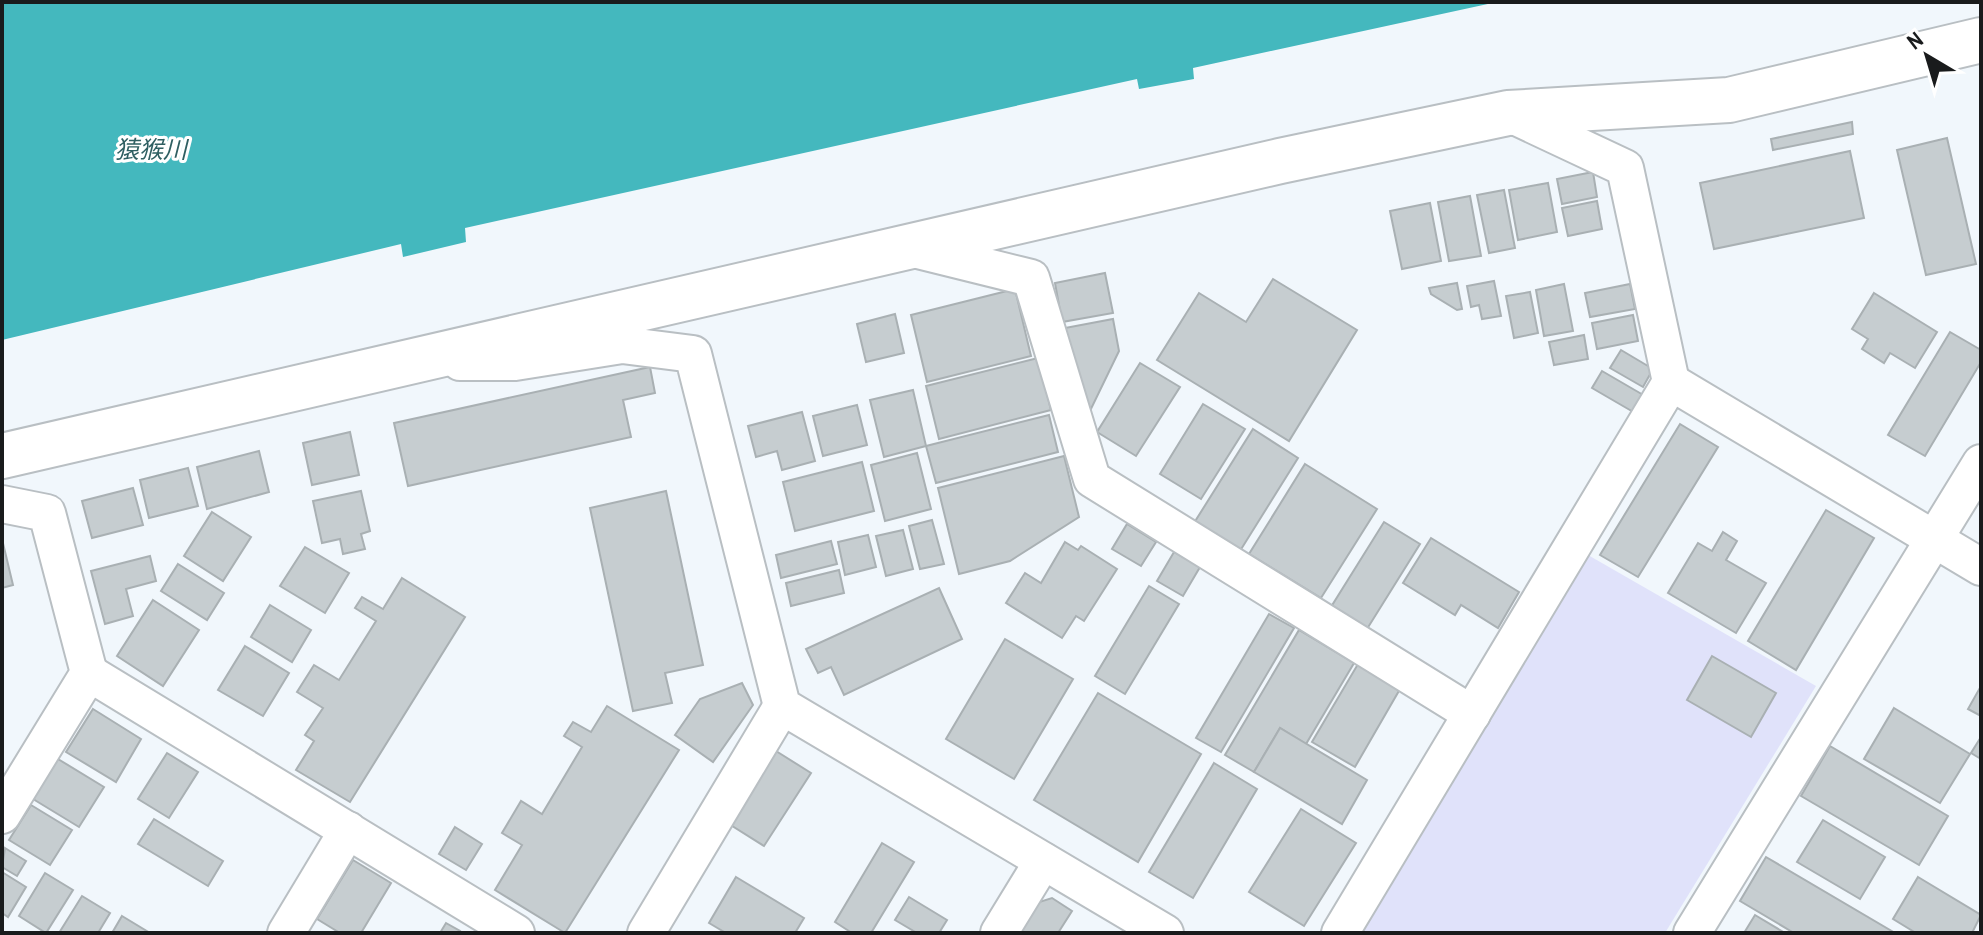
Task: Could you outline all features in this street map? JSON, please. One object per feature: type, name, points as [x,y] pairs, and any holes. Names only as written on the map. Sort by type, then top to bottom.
[{"type":"street","points":[[2,456],[906,247],[1508,113],[1729,100],[1981,40]]},
{"type":"street","points":[[1340,933],[1671,382],[1625,168],[1508,113]]},
{"type":"street","points":[[906,247],[1031,278],[1092,479],[1472,714]]},
{"type":"street","points":[[414,361],[515,362],[622,345],[693,354],[782,706],[1165,933]]},
{"type":"street","points":[[1671,382],[1981,567]]},
{"type":"street","points":[[1692,933],[1981,463]]},
{"type":"street","points":[[2,504],[47,513],[89,673],[516,933]]},
{"type":"street","points":[[2,815],[89,673]]},
{"type":"street","points":[[646,933],[782,706]]},
{"type":"street","points":[[286,933],[348,830]]},
{"type":"street","points":[[999,933],[1043,861]]},
{"type":"shaded area","points":[[1588,555],[1816,686],[1665,933],[1358,933]]},
{"type":"water","name":"猿猴川","points":[[2,2],[1497,2],[1193,68],[1194,79],[1139,89],[1137,79],[465,228],[466,242],[403,257],[401,244],[2,340]]},
{"type":"building","points":[[1852,122],[1853,134],[1773,150],[1771,139]]},
{"type":"building","points":[[1947,138],[1976,264],[1926,275],[1897,150]]},
{"type":"building","points":[[1850,151],[1864,218],[1714,249],[1700,183]]},
{"type":"building","points":[[1593,172],[1597,197],[1562,204],[1557,179]]},
{"type":"building","points":[[1548,183],[1557,232],[1518,240],[1509,190]]},
{"type":"building","points":[[1504,190],[1515,248],[1489,253],[1477,195]]},
{"type":"building","points":[[1470,196],[1481,256],[1449,261],[1438,202]]},
{"type":"building","points":[[1597,201],[1602,229],[1568,236],[1562,208]]},
{"type":"building","points":[[1430,203],[1441,261],[1402,269],[1390,211]]},
{"type":"building","points":[[1105,273],[1113,313],[1062,322],[1055,283]]},
{"type":"building","points":[[1273,279],[1357,330],[1289,441],[1157,360],[1199,293],[1246,322]]},
{"type":"building","points":[[1494,281],[1501,316],[1482,319],[1479,305],[1471,307],[1467,286]]},
{"type":"building","points":[[1457,283],[1462,309],[1457,310],[1431,294],[1429,288]]},
{"type":"building","points":[[1564,284],[1573,331],[1544,336],[1536,290]]},
{"type":"building","points":[[1630,284],[1635,309],[1590,317],[1585,293]]},
{"type":"building","points":[[1015,289],[1031,356],[927,382],[911,315]]},
{"type":"building","points":[[1530,292],[1538,333],[1514,338],[1506,296]]},
{"type":"building","points":[[1874,293],[1937,332],[1915,368],[1890,353],[1884,363],[1862,349],[1868,339],[1852,329]]},
{"type":"building","points":[[895,314],[904,353],[866,362],[857,324]]},
{"type":"building","points":[[1633,315],[1638,341],[1597,349],[1592,323]]},
{"type":"building","points":[[1113,319],[1119,351],[1089,413],[1065,328]]},
{"type":"building","points":[[1950,332],[1981,350],[1981,362],[1925,456],[1888,435]]},
{"type":"building","points":[[1584,335],[1588,359],[1554,365],[1549,342]]},
{"type":"building","points":[[1621,350],[1653,369],[1643,387],[1610,368]]},
{"type":"building","points":[[1038,358],[1051,410],[939,439],[926,386]]},
{"type":"building","points":[[1140,363],[1180,387],[1136,456],[1097,432]]},
{"type":"building","points":[[650,367],[655,393],[623,400],[631,437],[408,486],[394,423]]},
{"type":"building","points":[[1602,371],[1645,396],[1635,413],[1592,388]]},
{"type":"building","points":[[913,390],[926,446],[884,457],[870,400]]},
{"type":"building","points":[[1203,404],[1245,429],[1201,499],[1160,474]]},
{"type":"building","points":[[857,405],[867,445],[823,456],[813,416]]},
{"type":"building","points":[[802,412],[815,461],[782,470],[777,451],[756,457],[748,426]]},
{"type":"building","points":[[1049,415],[1058,452],[936,483],[926,446]]},
{"type":"building","points":[[1680,424],[1718,447],[1638,577],[1600,555]]},
{"type":"building","points":[[1253,429],[1298,458],[1240,551],[1194,523]]},
{"type":"building","points":[[350,432],[359,475],[312,485],[303,443]]},
{"type":"building","points":[[259,451],[269,492],[207,509],[197,467]]},
{"type":"building","points":[[917,453],[931,509],[885,521],[871,465]]},
{"type":"building","points":[[1064,456],[1079,517],[1010,561],[959,574],[938,488]]},
{"type":"building","points":[[862,462],[874,511],[795,531],[783,482]]},
{"type":"building","points":[[1305,464],[1377,509],[1321,598],[1249,554]]},
{"type":"building","points":[[188,468],[198,506],[149,518],[140,480]]},
{"type":"building","points":[[133,488],[143,525],[92,538],[82,501]]},
{"type":"building","points":[[361,491],[370,531],[361,534],[365,549],[343,554],[340,539],[322,543],[313,501]]},
{"type":"building","points":[[666,491],[703,665],[665,673],[672,703],[633,711],[590,508]]},
{"type":"building","points":[[1826,510],[1874,538],[1796,670],[1748,641]]},
{"type":"building","points":[[212,512],[251,537],[223,581],[184,556]]},
{"type":"building","points":[[932,520],[944,564],[920,569],[909,526]]},
{"type":"building","points":[[1384,522],[1420,544],[1367,629],[1331,607]]},
{"type":"building","points":[[1127,524],[1156,542],[1141,566],[1112,549]]},
{"type":"building","points":[[903,530],[913,569],[886,576],[876,536]]},
{"type":"building","points":[[1723,532],[1737,541],[1726,560],[1766,583],[1736,633],[1668,593],[1698,543],[1712,551]]},
{"type":"building","points":[[868,535],[876,567],[845,575],[838,542]]},
{"type":"building","points":[[1431,538],[1519,592],[1498,628],[1461,605],[1455,615],[1403,583]]},
{"type":"building","points":[[2,539],[13,585],[2,588]]},
{"type":"building","points":[[831,541],[837,564],[781,578],[776,555]]},
{"type":"building","points":[[1065,542],[1078,550],[1081,546],[1117,569],[1084,621],[1076,616],[1062,638],[1006,603],[1025,573],[1041,583]]},
{"type":"building","points":[[305,547],[349,573],[325,613],[280,586]]},
{"type":"building","points":[[1174,552],[1200,567],[1183,596],[1157,581]]},
{"type":"building","points":[[150,556],[156,581],[126,589],[133,616],[105,624],[91,571]]},
{"type":"building","points":[[178,564],[224,593],[207,620],[161,591]]},
{"type":"building","points":[[839,570],[844,593],[791,606],[786,583]]},
{"type":"building","points":[[402,578],[465,617],[350,802],[296,770],[314,741],[305,735],[323,708],[297,692],[314,665],[339,680],[376,621],[355,608],[362,597],[383,609]]},
{"type":"building","points":[[1149,586],[1179,604],[1125,694],[1095,676]]},
{"type":"building","points":[[939,588],[962,639],[844,695],[831,667],[818,673],[806,649]]},
{"type":"building","points":[[153,600],[199,630],[163,686],[117,656]]},
{"type":"building","points":[[270,605],[311,630],[292,662],[251,637]]},
{"type":"building","points":[[1269,614],[1294,628],[1221,752],[1196,738]]},
{"type":"building","points":[[1299,630],[1354,663],[1306,744],[1280,728],[1254,772],[1225,755]]},
{"type":"building","points":[[1005,639],[1073,679],[1014,779],[946,739]]},
{"type":"building","points":[[245,646],[289,673],[263,716],[218,690]]},
{"type":"building","points":[[1712,656],[1776,693],[1751,737],[1687,700]]},
{"type":"building","points":[[1358,664],[1400,689],[1355,767],[1312,742]]},
{"type":"building","points":[[742,683],[753,705],[713,762],[675,735],[700,699]]},
{"type":"building","points":[[1981,686],[1981,716],[1968,709]]},
{"type":"building","points":[[1098,693],[1201,754],[1138,862],[1034,800]]},
{"type":"building","points":[[607,706],[679,750],[565,933],[495,890],[522,845],[502,833],[521,801],[542,814],[582,747],[564,736],[573,722],[591,732]]},
{"type":"building","points":[[1894,708],[1970,754],[1940,803],[1864,759]]},
{"type":"building","points":[[93,709],[141,739],[116,782],[66,752]]},
{"type":"building","points":[[1280,728],[1367,780],[1342,824],[1254,772]]},
{"type":"building","points":[[1981,737],[1981,759],[1971,753]]},
{"type":"building","points":[[1830,746],[1948,816],[1919,865],[1801,796]]},
{"type":"building","points":[[776,751],[811,773],[764,846],[729,824]]},
{"type":"building","points":[[167,753],[198,772],[169,818],[138,799]]},
{"type":"building","points":[[58,759],[104,787],[79,827],[33,799]]},
{"type":"building","points":[[1214,763],[1257,789],[1193,898],[1149,872]]},
{"type":"building","points":[[31,805],[72,830],[50,865],[9,840]]},
{"type":"building","points":[[1301,809],[1356,843],[1304,926],[1249,892]]},
{"type":"building","points":[[154,819],[223,861],[208,886],[138,844]]},
{"type":"building","points":[[1823,820],[1885,857],[1860,899],[1797,862]]},
{"type":"building","points":[[455,827],[482,844],[466,870],[439,854]]},
{"type":"building","points":[[882,843],[914,862],[871,933],[852,933],[835,922]]},
{"type":"building","points":[[5,848],[26,861],[17,876],[2,867]]},
{"type":"building","points":[[1766,857],[1895,933],[1794,933],[1740,901]]},
{"type":"building","points":[[353,860],[391,883],[361,933],[340,933],[317,919]]},
{"type":"building","points":[[2,872],[26,887],[8,917],[2,913]]},
{"type":"building","points":[[45,873],[73,890],[46,933],[19,916]]},
{"type":"building","points":[[736,877],[804,918],[795,933],[726,933],[709,923]]},
{"type":"building","points":[[1918,877],[1981,915],[1972,933],[1916,933],[1893,919]]},
{"type":"building","points":[[82,896],[110,913],[98,933],[59,933]]},
{"type":"building","points":[[909,897],[947,920],[939,933],[917,933],[895,920]]},
{"type":"building","points":[[1052,898],[1072,911],[1058,933],[1017,933],[1036,903]]},
{"type":"building","points":[[1755,915],[1785,933],[1744,933]]},
{"type":"building","points":[[122,916],[150,933],[112,933]]},
{"type":"building","points":[[446,923],[460,931],[459,933],[440,933]]}]
